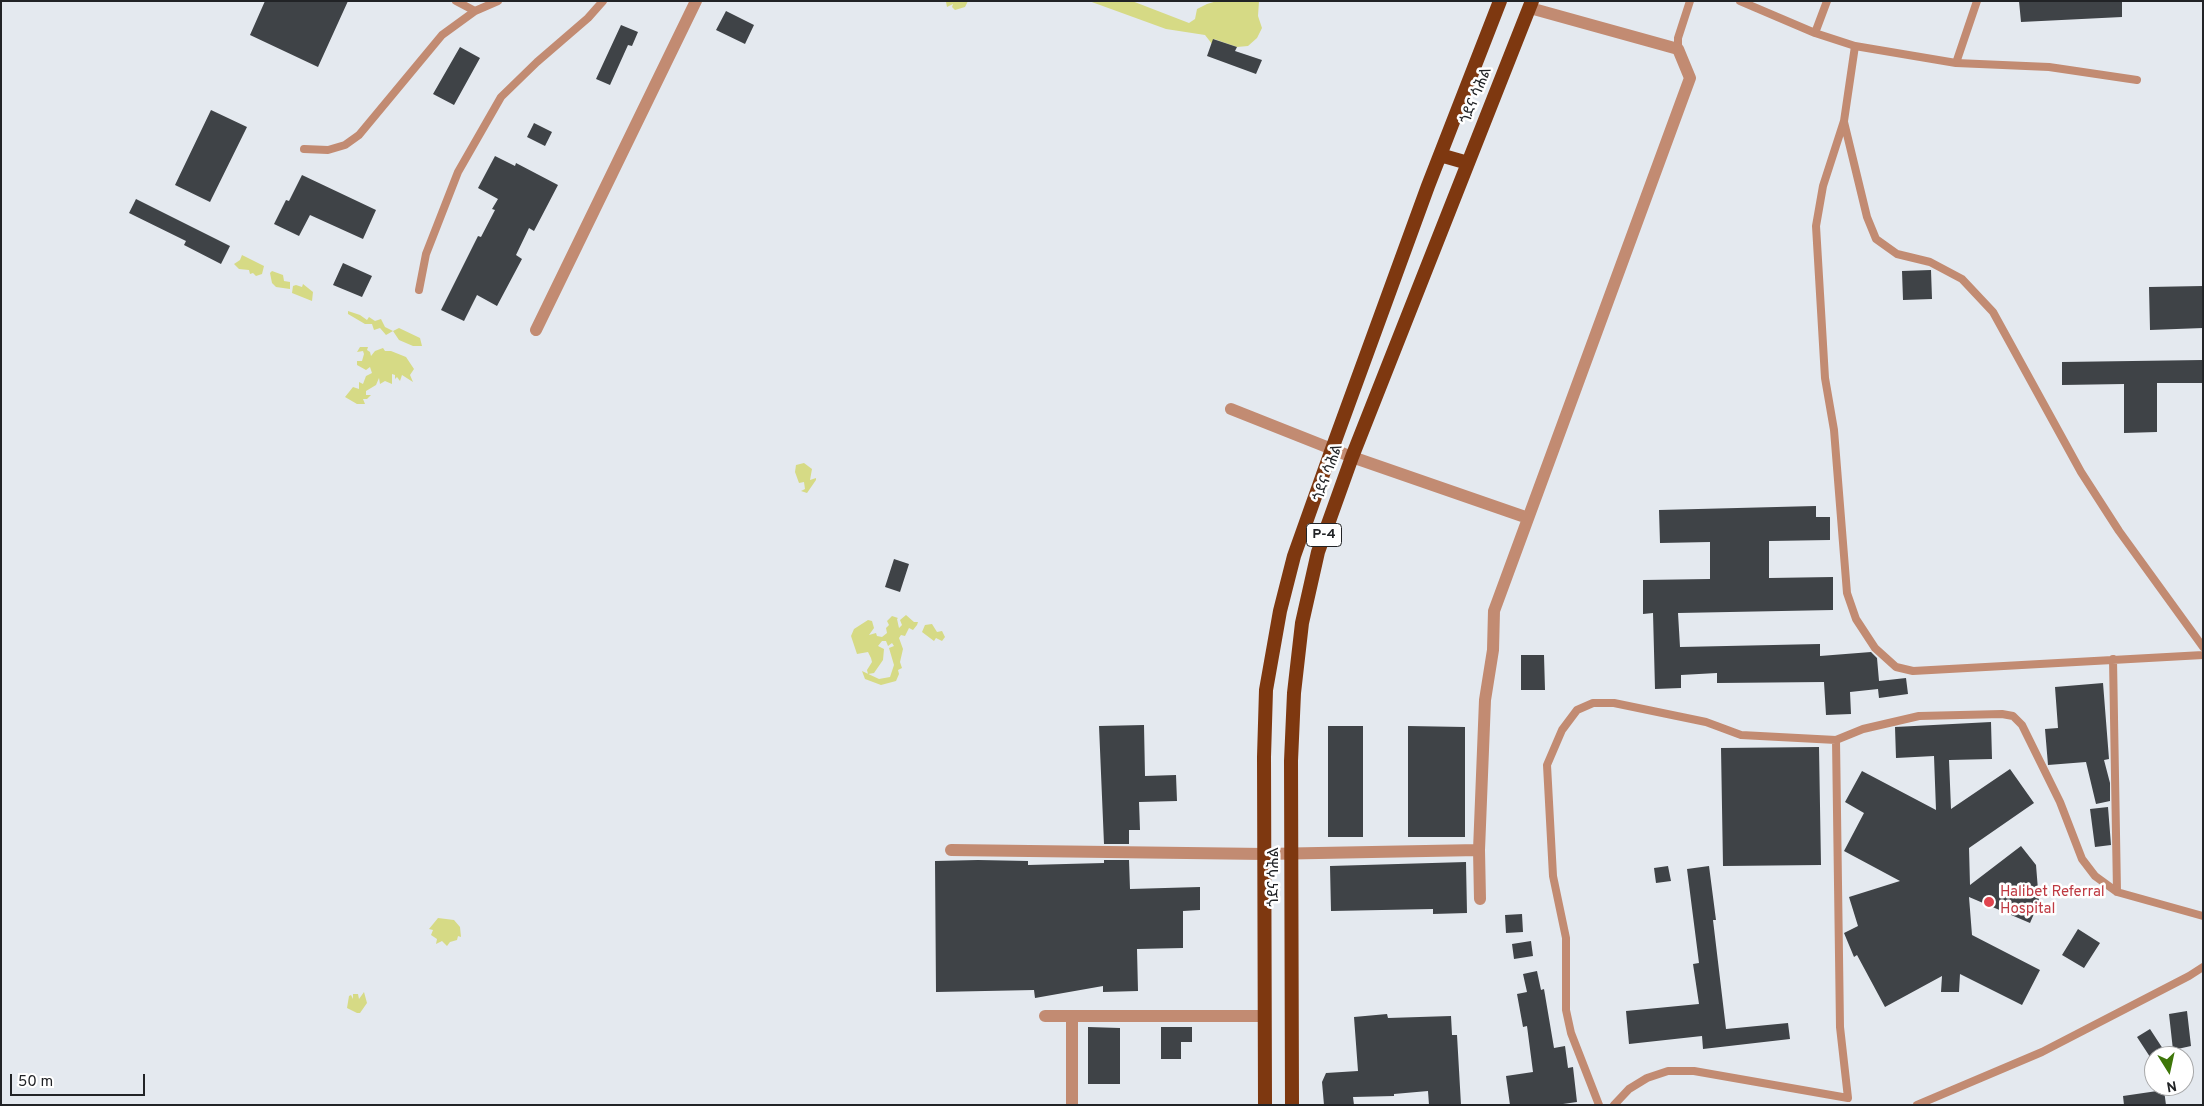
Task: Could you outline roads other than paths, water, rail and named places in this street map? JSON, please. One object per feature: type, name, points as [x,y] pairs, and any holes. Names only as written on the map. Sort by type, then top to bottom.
[{"type":"highway","name":"ጎደና ሳሕል","points":[[1265,1105],[1266,710],[1272,652],[1294,556],[1440,155],[1500,1]]},
{"type":"highway","name":"ጎደና ሳሕል","points":[[1292,1105],[1290,761],[1294,693],[1302,623],[1318,552],[1352,457],[1531,5]]},
{"type":"highway","points":[[1440,155],[1468,163]]},
{"type":"street","points":[[536,330],[696,1]]},
{"type":"street","points":[[1480,899],[1479,850],[1485,700],[1492,650],[1494,611],[1690,78],[1678,49],[1531,5]]},
{"type":"street","points":[[1230,409],[1352,457],[1528,518]]},
{"type":"street","points":[[951,850],[1265,854],[1479,850]]},
{"type":"street","points":[[1045,1016],[1264,1016]]},
{"type":"street","points":[[1072,1016],[1072,1105]]},
{"type":"lane","points":[[456,1],[475,11]]},
{"type":"lane","points":[[304,149],[328,150],[345,145],[359,135],[442,35],[475,11],[498,1]]},
{"type":"lane","points":[[419,290],[426,254],[458,172],[501,97],[537,62],[588,18],[603,1]]},
{"type":"lane","points":[[1678,49],[1678,38],[1690,1]]},
{"type":"lane","points":[[1740,1],[1815,33],[1854,46],[1956,63],[2049,67],[2137,80]]},
{"type":"lane","points":[[1815,33],[1827,1]]},
{"type":"lane","points":[[1956,63],[1977,1]]},
{"type":"lane","points":[[1854,46],[1844,121],[1823,186],[1816,226],[1825,378],[1834,430],[1847,593],[1856,619],[1875,648],[1896,667],[1914,671],[2203,655]]},
{"type":"lane","points":[[1844,121],[1868,216],[1876,239],[1897,254],[1930,262],[1962,279],[1992,312],[2081,472],[2119,531],[2203,646]]},
{"type":"lane","points":[[2113,659],[2117,892]]},
{"type":"lane","points":[[1599,1105],[1571,1033],[1566,1010],[1566,938],[1553,876],[1547,765],[1562,730],[1577,710],[1593,703],[1614,703],[1706,722],[1741,735],[1836,740],[1863,729],[1919,716],[2002,714],[2013,716],[2022,725],[2060,802],[2082,859],[2095,876],[2117,892],[2203,916]]},
{"type":"lane","points":[[1836,740],[1840,1027],[1848,1098],[1853,1105]]},
{"type":"lane","points":[[1917,1105],[2042,1052],[2203,967]]},
{"type":"lane","points":[[1614,1105],[1629,1089],[1647,1078],[1668,1072],[1694,1072],[1848,1098]]},
{"type":"place","name":"Halibet Referral Hospital","points":[[1989,902]]}]
